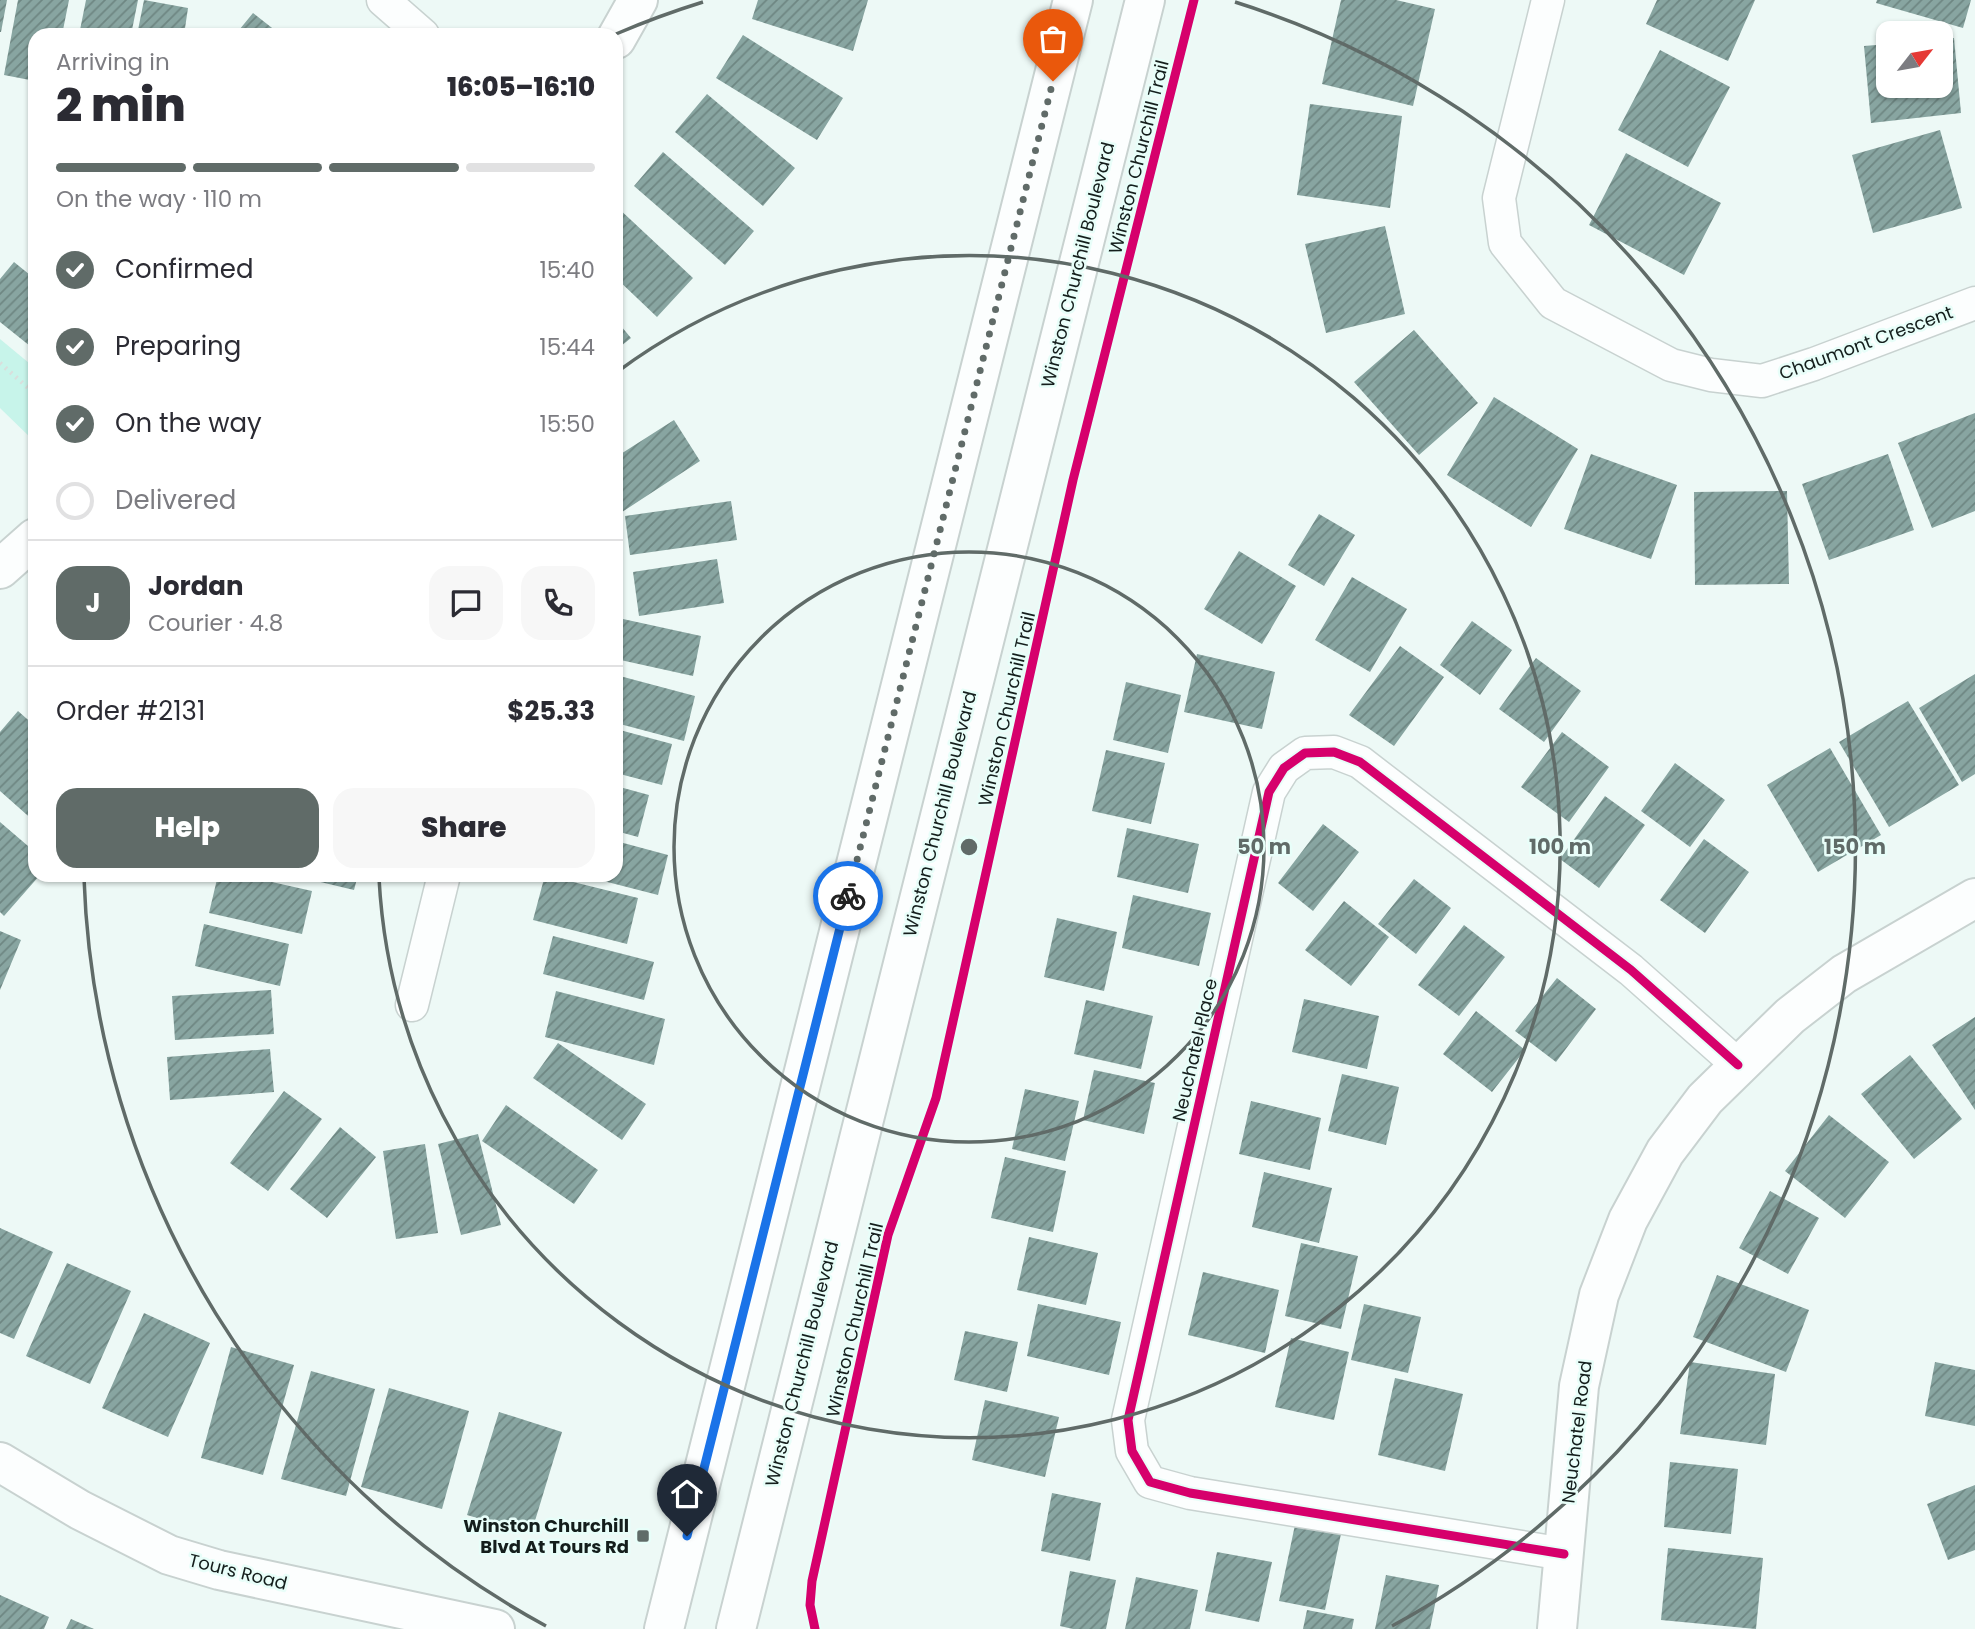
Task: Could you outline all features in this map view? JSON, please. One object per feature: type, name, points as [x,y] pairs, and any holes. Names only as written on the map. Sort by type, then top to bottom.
[{"type":"main road","points":[[622,28],[638,0]]},
{"type":"main road","points":[[664,1629],[1073,0]]},
{"type":"main road","name":"Winston Churchill Boulevard","points":[[736,1629],[1145,0]]},
{"type":"main road","points":[[0,569],[28,544]]},
{"type":"main road","name":"Neuchatel Road","points":[[1557,1629],[1579,1386],[1599,1295],[1628,1220],[1665,1152],[1705,1099],[1790,1016],[1844,974],[1975,898]]},
{"type":"main road","name":"Tours Road","points":[[0,1462],[80,1510],[169,1555],[219,1570],[495,1629]]},
{"type":"street","points":[[383,0],[415,28]]},
{"type":"street","name":"Chaumont Crescent","points":[[1548,0],[1499,198],[1504,243],[1553,303],[1671,365],[1711,375],[1762,381],[1975,303]]},
{"type":"street","name":"Neuchatel Place","points":[[1564,1553],[1190,1493],[1150,1482],[1132,1451],[1128,1420],[1269,792],[1283,768],[1305,753],[1334,752],[1360,762],[1631,970],[1738,1065]]},
{"type":"street","points":[[412,1005],[442,882]]},
{"type":"path","points":[[0,362],[28,388]]},
{"type":"green space","points":[[0,339],[28,362],[28,435],[0,408]]},
{"type":"building","points":[[0,0],[7,0],[1,32],[0,32]]},
{"type":"building","points":[[18,0],[69,0],[63,28],[28,28],[28,80],[4,75]]},
{"type":"building","points":[[86,0],[138,0],[132,28],[80,28]]},
{"type":"building","points":[[144,0],[188,8],[185,28],[138,28]]},
{"type":"building","points":[[758,0],[868,0],[853,51],[752,19]]},
{"type":"building","points":[[1341,0],[1396,0],[1435,9],[1413,106],[1322,84]]},
{"type":"building","points":[[1657,0],[1755,0],[1728,61],[1646,24]]},
{"type":"building","points":[[1877,0],[1971,0],[1963,28],[1953,25],[1953,21],[1939,21],[1876,3]]},
{"type":"building","points":[[253,13],[272,28],[241,28]]},
{"type":"building","points":[[743,35],[843,98],[817,140],[716,78]]},
{"type":"building","points":[[1953,38],[1961,113],[1871,123],[1864,46],[1876,45],[1876,98],[1953,98]]},
{"type":"building","points":[[1660,50],[1730,87],[1688,167],[1618,130]]},
{"type":"building","points":[[707,94],[795,168],[763,206],[675,132]]},
{"type":"building","points":[[1310,104],[1402,116],[1390,208],[1297,195]]},
{"type":"building","points":[[1940,130],[1962,208],[1873,233],[1852,155]]},
{"type":"building","points":[[663,152],[754,231],[725,265],[634,186]]},
{"type":"building","points":[[1626,153],[1721,203],[1684,275],[1589,225]]},
{"type":"building","points":[[623,213],[693,278],[657,317],[623,285]]},
{"type":"building","points":[[1385,226],[1405,314],[1326,333],[1305,244]]},
{"type":"building","points":[[14,262],[28,273],[28,344],[0,322],[0,279]]},
{"type":"building","points":[[623,328],[631,338],[623,344]]},
{"type":"building","points":[[1414,330],[1478,403],[1419,455],[1354,382]]},
{"type":"building","points":[[1494,397],[1578,449],[1531,527],[1447,475]]},
{"type":"building","points":[[1975,413],[1975,511],[1932,528],[1898,443]]},
{"type":"building","points":[[674,420],[700,461],[623,511],[623,453]]},
{"type":"building","points":[[1591,454],[1677,485],[1651,559],[1564,529]]},
{"type":"building","points":[[1888,454],[1914,530],[1829,560],[1802,484]]},
{"type":"building","points":[[1787,491],[1789,584],[1695,585],[1694,492]]},
{"type":"building","points":[[731,501],[737,540],[630,555],[625,516]]},
{"type":"building","points":[[1319,514],[1355,535],[1324,586],[1288,565]]},
{"type":"building","points":[[1239,551],[1296,586],[1262,644],[1204,609]]},
{"type":"building","points":[[717,559],[724,603],[639,616],[633,572]]},
{"type":"building","points":[[1352,577],[1407,609],[1370,672],[1315,640]]},
{"type":"building","points":[[623,619],[701,636],[693,676],[623,661]]},
{"type":"building","points":[[1472,621],[1512,650],[1480,695],[1440,665]]},
{"type":"building","points":[[1400,646],[1444,677],[1394,746],[1349,715]]},
{"type":"building","points":[[1197,654],[1275,672],[1262,729],[1184,712]]},
{"type":"building","points":[[1536,658],[1581,691],[1544,742],[1499,709]]},
{"type":"building","points":[[1975,674],[1975,774],[1962,782],[1919,708]]},
{"type":"building","points":[[623,677],[695,696],[684,741],[623,725]]},
{"type":"building","points":[[1126,682],[1181,695],[1168,753],[1113,740]]},
{"type":"building","points":[[1908,701],[1959,785],[1889,827],[1839,742]]},
{"type":"building","points":[[18,711],[28,720],[28,816],[0,791],[0,732]]},
{"type":"building","points":[[623,731],[672,744],[662,785],[623,775]]},
{"type":"building","points":[[1562,732],[1609,767],[1569,822],[1521,787]]},
{"type":"building","points":[[1830,748],[1881,835],[1818,872],[1767,785]]},
{"type":"building","points":[[1106,750],[1165,763],[1151,824],[1092,811]]},
{"type":"building","points":[[1675,763],[1725,800],[1690,847],[1641,811]]},
{"type":"building","points":[[623,788],[649,795],[638,837],[623,833]]},
{"type":"building","points":[[1605,796],[1645,825],[1599,888],[1560,859]]},
{"type":"building","points":[[0,822],[28,846],[28,882],[34,882],[4,916],[0,912]]},
{"type":"building","points":[[1323,824],[1359,852],[1313,911],[1278,883]]},
{"type":"building","points":[[1127,828],[1199,844],[1188,893],[1117,877]]},
{"type":"building","points":[[1704,839],[1749,872],[1705,933],[1660,900]]},
{"type":"building","points":[[623,843],[668,855],[658,895],[607,882],[623,882]]},
{"type":"building","points":[[1414,879],[1451,908],[1416,954],[1378,924]]},
{"type":"building","points":[[216,882],[272,882],[312,891],[302,934],[209,913]]},
{"type":"building","points":[[320,882],[356,882],[354,890]]},
{"type":"building","points":[[543,882],[573,882],[638,898],[627,944],[533,920]]},
{"type":"building","points":[[1133,895],[1211,913],[1199,966],[1122,948]]},
{"type":"building","points":[[1344,901],[1389,937],[1351,986],[1305,950]]},
{"type":"building","points":[[1057,918],[1117,932],[1104,991],[1044,977]]},
{"type":"building","points":[[204,924],[289,944],[280,986],[195,966]]},
{"type":"building","points":[[1464,925],[1505,957],[1459,1016],[1418,985]]},
{"type":"building","points":[[0,931],[21,940],[0,990]]},
{"type":"building","points":[[553,936],[654,962],[644,1000],[543,974]]},
{"type":"building","points":[[1557,978],[1596,1009],[1556,1062],[1515,1031]]},
{"type":"building","points":[[271,990],[274,1034],[175,1040],[172,996]]},
{"type":"building","points":[[556,991],[665,1019],[654,1065],[545,1037]]},
{"type":"building","points":[[1304,999],[1379,1016],[1367,1069],[1292,1052]]},
{"type":"building","points":[[1086,1000],[1153,1016],[1141,1069],[1074,1054]]},
{"type":"building","points":[[1476,1011],[1525,1050],[1492,1092],[1443,1054]]},
{"type":"building","points":[[1975,1017],[1975,1110],[1932,1045]]},
{"type":"building","points":[[558,1043],[646,1104],[622,1140],[533,1078]]},
{"type":"building","points":[[270,1049],[274,1092],[170,1100],[167,1057]]},
{"type":"building","points":[[1910,1055],[1962,1119],[1914,1159],[1861,1094]]},
{"type":"building","points":[[1094,1070],[1155,1083],[1144,1134],[1083,1120]]},
{"type":"building","points":[[1342,1074],[1399,1087],[1386,1145],[1328,1131]]},
{"type":"building","points":[[1025,1089],[1079,1101],[1065,1161],[1012,1149]]},
{"type":"building","points":[[284,1091],[322,1119],[268,1191],[230,1163]]},
{"type":"building","points":[[1251,1101],[1321,1118],[1310,1170],[1239,1154]]},
{"type":"building","points":[[506,1105],[598,1170],[574,1204],[482,1141]]},
{"type":"building","points":[[1829,1115],[1889,1162],[1845,1218],[1785,1171]]},
{"type":"building","points":[[340,1127],[376,1157],[327,1218],[290,1189]]},
{"type":"building","points":[[478,1134],[501,1225],[461,1235],[438,1144]]},
{"type":"building","points":[[425,1144],[438,1233],[396,1239],[383,1151]]},
{"type":"building","points":[[1005,1157],[1066,1171],[1053,1232],[991,1218]]},
{"type":"building","points":[[1264,1172],[1332,1188],[1319,1243],[1252,1227]]},
{"type":"building","points":[[1770,1191],[1819,1218],[1788,1274],[1739,1248]]},
{"type":"building","points":[[0,1228],[53,1252],[14,1339],[0,1333]]},
{"type":"building","points":[[1029,1237],[1098,1253],[1086,1305],[1017,1290]]},
{"type":"building","points":[[1301,1243],[1358,1256],[1341,1329],[1285,1316]]},
{"type":"building","points":[[67,1263],[131,1291],[90,1384],[26,1356]]},
{"type":"building","points":[[1203,1272],[1279,1290],[1265,1353],[1188,1335]]},
{"type":"building","points":[[1717,1275],[1809,1310],[1786,1372],[1693,1337]]},
{"type":"building","points":[[1038,1304],[1121,1322],[1109,1375],[1027,1356]]},
{"type":"building","points":[[1364,1304],[1421,1317],[1408,1373],[1351,1360]]},
{"type":"building","points":[[144,1313],[210,1343],[168,1437],[102,1408]]},
{"type":"building","points":[[965,1331],[1018,1342],[1007,1392],[954,1380]]},
{"type":"building","points":[[1291,1338],[1349,1352],[1334,1420],[1275,1407]]},
{"type":"building","points":[[231,1347],[294,1365],[263,1475],[201,1458]]},
{"type":"building","points":[[1690,1362],[1775,1374],[1766,1445],[1680,1434]]},
{"type":"building","points":[[1935,1362],[1975,1370],[1975,1426],[1925,1416]]},
{"type":"building","points":[[311,1371],[375,1389],[346,1496],[281,1479]]},
{"type":"building","points":[[1395,1378],[1463,1394],[1445,1471],[1378,1455]]},
{"type":"building","points":[[389,1388],[469,1411],[442,1509],[361,1487]]},
{"type":"building","points":[[985,1400],[1059,1417],[1045,1477],[972,1460]]},
{"type":"building","points":[[499,1412],[562,1432],[531,1534],[467,1515]]},
{"type":"building","points":[[1670,1462],[1738,1469],[1731,1534],[1664,1527]]},
{"type":"building","points":[[1975,1485],[1975,1550],[1948,1560],[1927,1504]]},
{"type":"building","points":[[1052,1493],[1101,1503],[1090,1561],[1041,1551]]},
{"type":"building","points":[[1296,1520],[1342,1529],[1325,1610],[1279,1601]]},
{"type":"building","points":[[1668,1548],[1763,1558],[1756,1629],[1661,1620]]},
{"type":"building","points":[[1217,1552],[1272,1562],[1259,1622],[1205,1611]]},
{"type":"building","points":[[1070,1571],[1116,1580],[1106,1629],[1073,1629],[1060,1626]]},
{"type":"building","points":[[1386,1575],[1439,1585],[1430,1629],[1375,1629]]},
{"type":"building","points":[[1136,1577],[1198,1590],[1190,1629],[1125,1629]]},
{"type":"building","points":[[0,1595],[49,1617],[44,1629],[0,1629]]},
{"type":"building","points":[[1307,1610],[1354,1619],[1352,1629],[1303,1629]]},
{"type":"building","points":[[71,1619],[94,1629],[66,1629]]},
{"type":"cycle path","name":"Winston Churchill Trail","points":[[815,1629],[810,1605],[812,1581],[888,1235],[936,1098],[1073,480],[1194,0]]},
{"type":"cycle path","points":[[1564,1554],[1190,1493],[1150,1482],[1132,1451],[1128,1420],[1269,792],[1284,768],[1305,753],[1334,752],[1360,762],[1631,970],[1738,1065]]},
{"type":"way so far","points":[[848,896],[1053,81]]},
{"type":"place","name":"Winston Churchill Blvd At Tours Rd","points":[[643,1536]]},
{"type":"route","points":[[687,1536],[848,896]]}]
